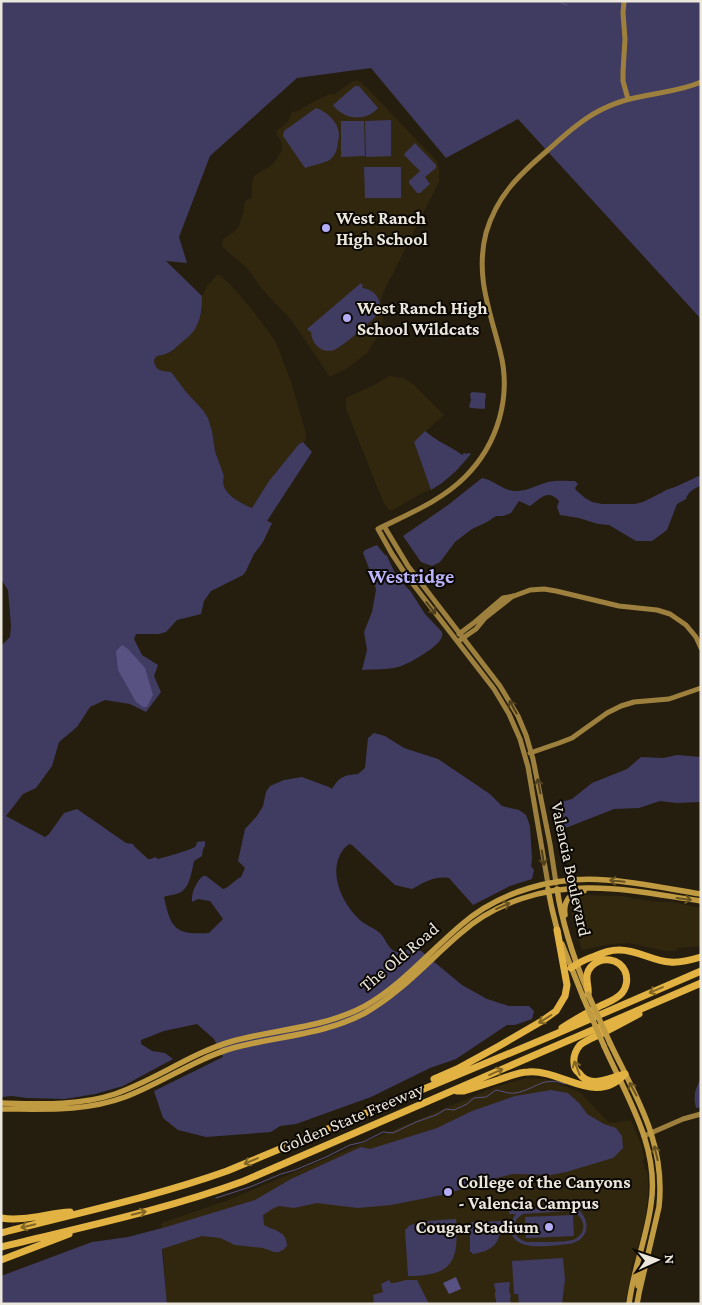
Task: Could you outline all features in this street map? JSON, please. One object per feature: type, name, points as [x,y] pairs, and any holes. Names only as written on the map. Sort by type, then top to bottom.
[{"type":"highway","points":[[409,1094],[430,1081],[457,1069],[502,1044],[556,1011],[565,996],[567,985],[557,930]]},
{"type":"highway","points":[[574,966],[608,951],[618,950],[671,962],[682,962],[701,957]]},
{"type":"highway","points":[[551,1036],[622,992],[626,984],[626,976],[620,965],[614,961],[606,960],[599,961],[592,966],[587,977],[589,988],[586,996]]},
{"type":"highway","name":"Golden State Freeway","points":[[1,1232],[189,1184],[220,1174],[551,1036],[701,971]]},
{"type":"highway","name":"Golden State Freeway","points":[[1,1247],[180,1202],[244,1181],[701,983]]},
{"type":"highway","points":[[619,1078],[595,1082],[583,1078],[574,1063],[574,1055],[577,1049],[586,1041],[672,996]]},
{"type":"highway","points":[[451,1092],[464,1091],[528,1072],[554,1075],[592,1088],[602,1088],[625,1074]]},
{"type":"highway","points":[[1,1218],[16,1219],[88,1210]]},
{"type":"highway","points":[[1,1260],[92,1225]]},
{"type":"main road","name":"The Old Road","points":[[1,1109],[72,1109],[107,1103],[138,1092],[203,1059],[221,1052],[342,1023],[389,998],[418,973],[469,918],[497,901],[519,892],[548,884],[604,879],[701,894]]},
{"type":"main road","name":"Valencia Boulevard","points":[[556,883],[574,966]]},
{"type":"main road","name":"Valencia Boulevard","points":[[548,884],[557,930],[607,1044],[619,1078],[634,1108],[651,1164],[653,1180],[651,1205],[629,1304]]},
{"type":"main road","name":"The Old Road","points":[[1,1103],[61,1103],[105,1097],[133,1087],[223,1044],[339,1017],[363,1007],[392,987],[455,934],[495,910],[524,898],[557,890],[585,888],[626,891],[701,901]]},
{"type":"main road","points":[[566,929],[564,908],[568,898],[576,892],[602,889]]},
{"type":"main road","name":"Valencia Boulevard","points":[[607,1044],[645,1113],[658,1160],[660,1198],[637,1304]]},
{"type":"main road","points":[[651,1164],[656,1174],[656,1222]]},
{"type":"main road","points":[[637,1265],[640,1270],[639,1293]]},
{"type":"street","points":[[624,1],[623,81],[628,99]]},
{"type":"street","points":[[384,526],[436,499],[458,483],[480,459],[491,442],[504,396],[503,368],[501,353],[484,290],[482,257],[490,222],[505,192],[527,168],[574,127],[595,113],[628,99],[672,92],[701,82]]},
{"type":"street","name":"Valencia Boulevard","points":[[548,884],[530,777],[525,754],[515,727],[500,698],[413,585],[392,554],[378,529],[384,526],[416,577],[500,686],[522,725],[532,752],[556,883]]},
{"type":"street","points":[[456,640],[500,599],[530,590],[550,590],[619,606],[663,612],[686,625],[696,637],[701,648]]},
{"type":"street","points":[[525,754],[572,738],[607,713],[621,706],[634,702],[669,699],[701,688]]},
{"type":"street","points":[[644,1136],[683,1119],[701,1114]]},
{"type":"shaded area","points":[[1,1],[701,1],[701,319],[518,119],[446,158],[371,68],[297,78],[210,156],[179,237],[187,263],[166,261],[202,296],[201,310],[198,324],[192,333],[170,352],[157,356],[154,360],[155,364],[160,370],[171,372],[208,418],[215,451],[224,476],[224,487],[227,492],[236,500],[252,508],[269,481],[299,444],[303,442],[312,452],[267,521],[272,523],[243,575],[211,591],[204,601],[201,614],[177,620],[166,632],[159,634],[136,634],[134,639],[142,655],[158,665],[154,676],[161,692],[146,712],[130,704],[105,700],[90,707],[77,727],[59,742],[52,766],[36,788],[23,794],[6,816],[45,837],[64,813],[77,809],[126,843],[133,844],[148,859],[155,857],[158,859],[194,848],[197,842],[205,841],[202,856],[194,861],[187,886],[179,893],[164,897],[172,923],[176,928],[189,933],[209,933],[223,919],[210,901],[198,899],[192,902],[192,895],[198,881],[203,876],[206,876],[223,889],[241,877],[245,868],[238,861],[245,829],[263,806],[266,792],[270,786],[284,780],[302,777],[332,789],[342,777],[358,774],[365,768],[368,738],[374,733],[385,736],[404,748],[438,759],[490,794],[502,806],[519,810],[526,815],[530,826],[531,866],[534,870],[532,879],[510,886],[473,905],[449,878],[434,879],[412,889],[395,885],[352,845],[349,844],[342,852],[336,871],[340,892],[345,902],[360,920],[380,933],[392,950],[403,952],[415,946],[462,985],[487,999],[509,1006],[529,1006],[534,1011],[532,1019],[515,1025],[507,1025],[456,1059],[430,1068],[371,1097],[296,1124],[280,1126],[271,1132],[206,1137],[178,1130],[163,1118],[154,1091],[223,1057],[214,1039],[197,1024],[164,1031],[141,1040],[141,1044],[152,1051],[165,1053],[173,1059],[123,1086],[95,1094],[65,1099],[1,1097],[1,646],[10,637],[11,626],[8,590],[1,579]]},
{"type":"shaded area","name":"West Ranch High School","points":[[353,81],[359,81],[366,87],[437,161],[439,182],[384,291],[381,300],[383,321],[380,327],[382,329],[367,353],[349,367],[330,377],[292,321],[262,289],[248,269],[222,246],[223,239],[239,226],[246,200],[252,198],[254,176],[273,164],[281,152],[281,141],[276,131],[286,124],[292,112],[298,111],[330,94],[335,94]]},
{"type":"shaded area","points":[[355,86],[359,86],[378,108],[373,113],[361,117],[349,116],[343,114],[333,105]]},
{"type":"shaded area","points":[[316,108],[326,113],[337,125],[339,131],[338,143],[331,159],[305,168],[283,136],[284,131]]},
{"type":"shaded area","points":[[391,120],[391,156],[366,157],[365,121]]},
{"type":"shaded area","points":[[341,121],[364,121],[365,156],[341,157]]},
{"type":"shaded area","points":[[415,143],[436,165],[436,168],[425,177],[430,184],[420,193],[417,193],[409,181],[420,171],[404,155]]},
{"type":"shaded area","points":[[364,167],[401,167],[401,198],[365,198]]},
{"type":"shaded area","points":[[218,274],[230,284],[276,342],[292,385],[306,434],[305,441],[299,444],[269,481],[252,508],[238,501],[224,487],[224,476],[215,451],[212,431],[203,410],[181,385],[158,370],[154,360],[157,356],[174,350],[198,323],[202,309],[202,296],[208,285]]},
{"type":"shaded area","points":[[361,283],[362,288],[370,290],[377,296],[380,304],[378,313],[365,327],[338,348],[329,351],[321,349],[313,340],[311,331],[307,329]]},
{"type":"shaded area","points":[[389,376],[403,378],[412,383],[444,415],[414,442],[431,490],[393,510],[389,510],[384,504],[346,409],[346,398]]},
{"type":"shaded area","points":[[472,392],[485,393],[484,409],[469,407],[470,394]]},
{"type":"shaded area","points":[[425,431],[462,455],[464,453],[471,454],[456,471],[431,490],[414,442]]},
{"type":"shaded area","points":[[701,475],[701,485],[690,492],[686,499],[677,504],[667,530],[652,541],[636,541],[609,525],[560,515],[557,507],[559,501],[551,495],[544,496],[530,506],[519,501],[511,513],[496,516],[472,529],[455,542],[440,562],[432,566],[421,562],[403,536],[448,505],[482,478],[514,491],[551,481],[575,481],[578,484],[575,488],[576,490],[592,502],[602,504],[635,504]]},
{"type":"shaded area","points":[[377,545],[387,556],[399,579],[411,592],[425,614],[442,632],[442,635],[436,645],[430,650],[402,666],[389,669],[362,670],[367,650],[364,632],[372,612],[376,590],[363,553],[365,550]]},
{"type":"shaded area","points":[[122,645],[145,668],[153,695],[147,707],[143,707],[136,702],[118,670],[116,651]]},
{"type":"shaded area","points":[[677,755],[701,757],[701,802],[676,803],[660,801],[639,808],[614,809],[558,831],[555,814],[557,803],[572,799],[592,783],[627,769],[641,757],[663,758]]},
{"type":"shaded area","points":[[586,895],[620,896],[658,902],[672,902],[701,908],[701,946],[665,951],[629,943],[605,945],[582,950],[570,907],[573,899]]},
{"type":"shaded area","name":"College of the Canyons - Valencia Campus","points":[[527,1078],[546,1079],[581,1093],[608,1122],[614,1123],[631,1120],[642,1147],[643,1161],[647,1171],[648,1196],[646,1213],[631,1268],[625,1304],[167,1304],[161,1223],[226,1201],[495,1087]]},
{"type":"shaded area","points":[[701,1078],[701,1107],[696,1108],[695,1093]]},
{"type":"shaded area","points":[[551,1090],[568,1093],[580,1104],[587,1114],[604,1124],[616,1128],[622,1136],[623,1148],[613,1158],[566,1172],[551,1175],[513,1174],[447,1194],[391,1205],[358,1208],[317,1203],[294,1208],[279,1206],[263,1215],[264,1225],[280,1232],[285,1237],[287,1246],[279,1252],[235,1245],[220,1238],[202,1236],[162,1249],[167,1304],[1,1304],[1,1276],[92,1242],[128,1237],[255,1200],[291,1179],[361,1147],[370,1149],[437,1128],[472,1111],[515,1096]]},
{"type":"shaded area","points":[[584,1206],[584,1210],[579,1210],[586,1220],[586,1231],[580,1239],[569,1244],[527,1245],[514,1239],[510,1227],[516,1214],[509,1214],[509,1210]],"holes":[[[573,1212],[583,1222],[580,1236],[575,1239],[559,1242],[527,1242],[515,1233],[515,1221],[523,1214]]]},
{"type":"shaded area","name":"Cougar Stadium","points":[[573,1215],[574,1236],[526,1238],[525,1217]]},
{"type":"shaded area","points":[[456,1219],[456,1246],[450,1263],[444,1269],[435,1273],[408,1276],[405,1230],[410,1225],[415,1224],[415,1227],[426,1226],[426,1221]]},
{"type":"shaded area","points":[[501,1221],[500,1235],[495,1245],[486,1251],[472,1254],[470,1252],[470,1224],[472,1222]]},
{"type":"shaded area","points":[[563,1258],[565,1279],[562,1304],[519,1304],[518,1294],[514,1294],[512,1261]]},
{"type":"shaded area","points":[[456,1277],[461,1289],[449,1294],[443,1283]]},
{"type":"shaded area","points":[[389,1280],[391,1283],[394,1283],[417,1280],[429,1304],[374,1304],[373,1295],[383,1292],[381,1284]]},
{"type":"shaded area","points":[[509,1282],[511,1304],[496,1304],[494,1284]]},
{"type":"waterway","points":[[558,1],[567,5]]},
{"type":"waterway","points":[[216,1198],[295,1170],[383,1132],[393,1133],[446,1109],[454,1110],[467,1104],[474,1098],[486,1097],[496,1090],[515,1093],[545,1082],[551,1081],[565,1084]]},
{"type":"place","name":"West Ranch High School","points":[[326,228]]},
{"type":"place","name":"West Ranch High School Wildcats","points":[[347,318]]},
{"type":"place","name":"College of the Canyons - Valencia Campus","points":[[448,1192]]},
{"type":"place","name":"Cougar Stadium","points":[[549,1227]]},
{"type":"district","name":"Westridge","points":[[411,576]]}]
